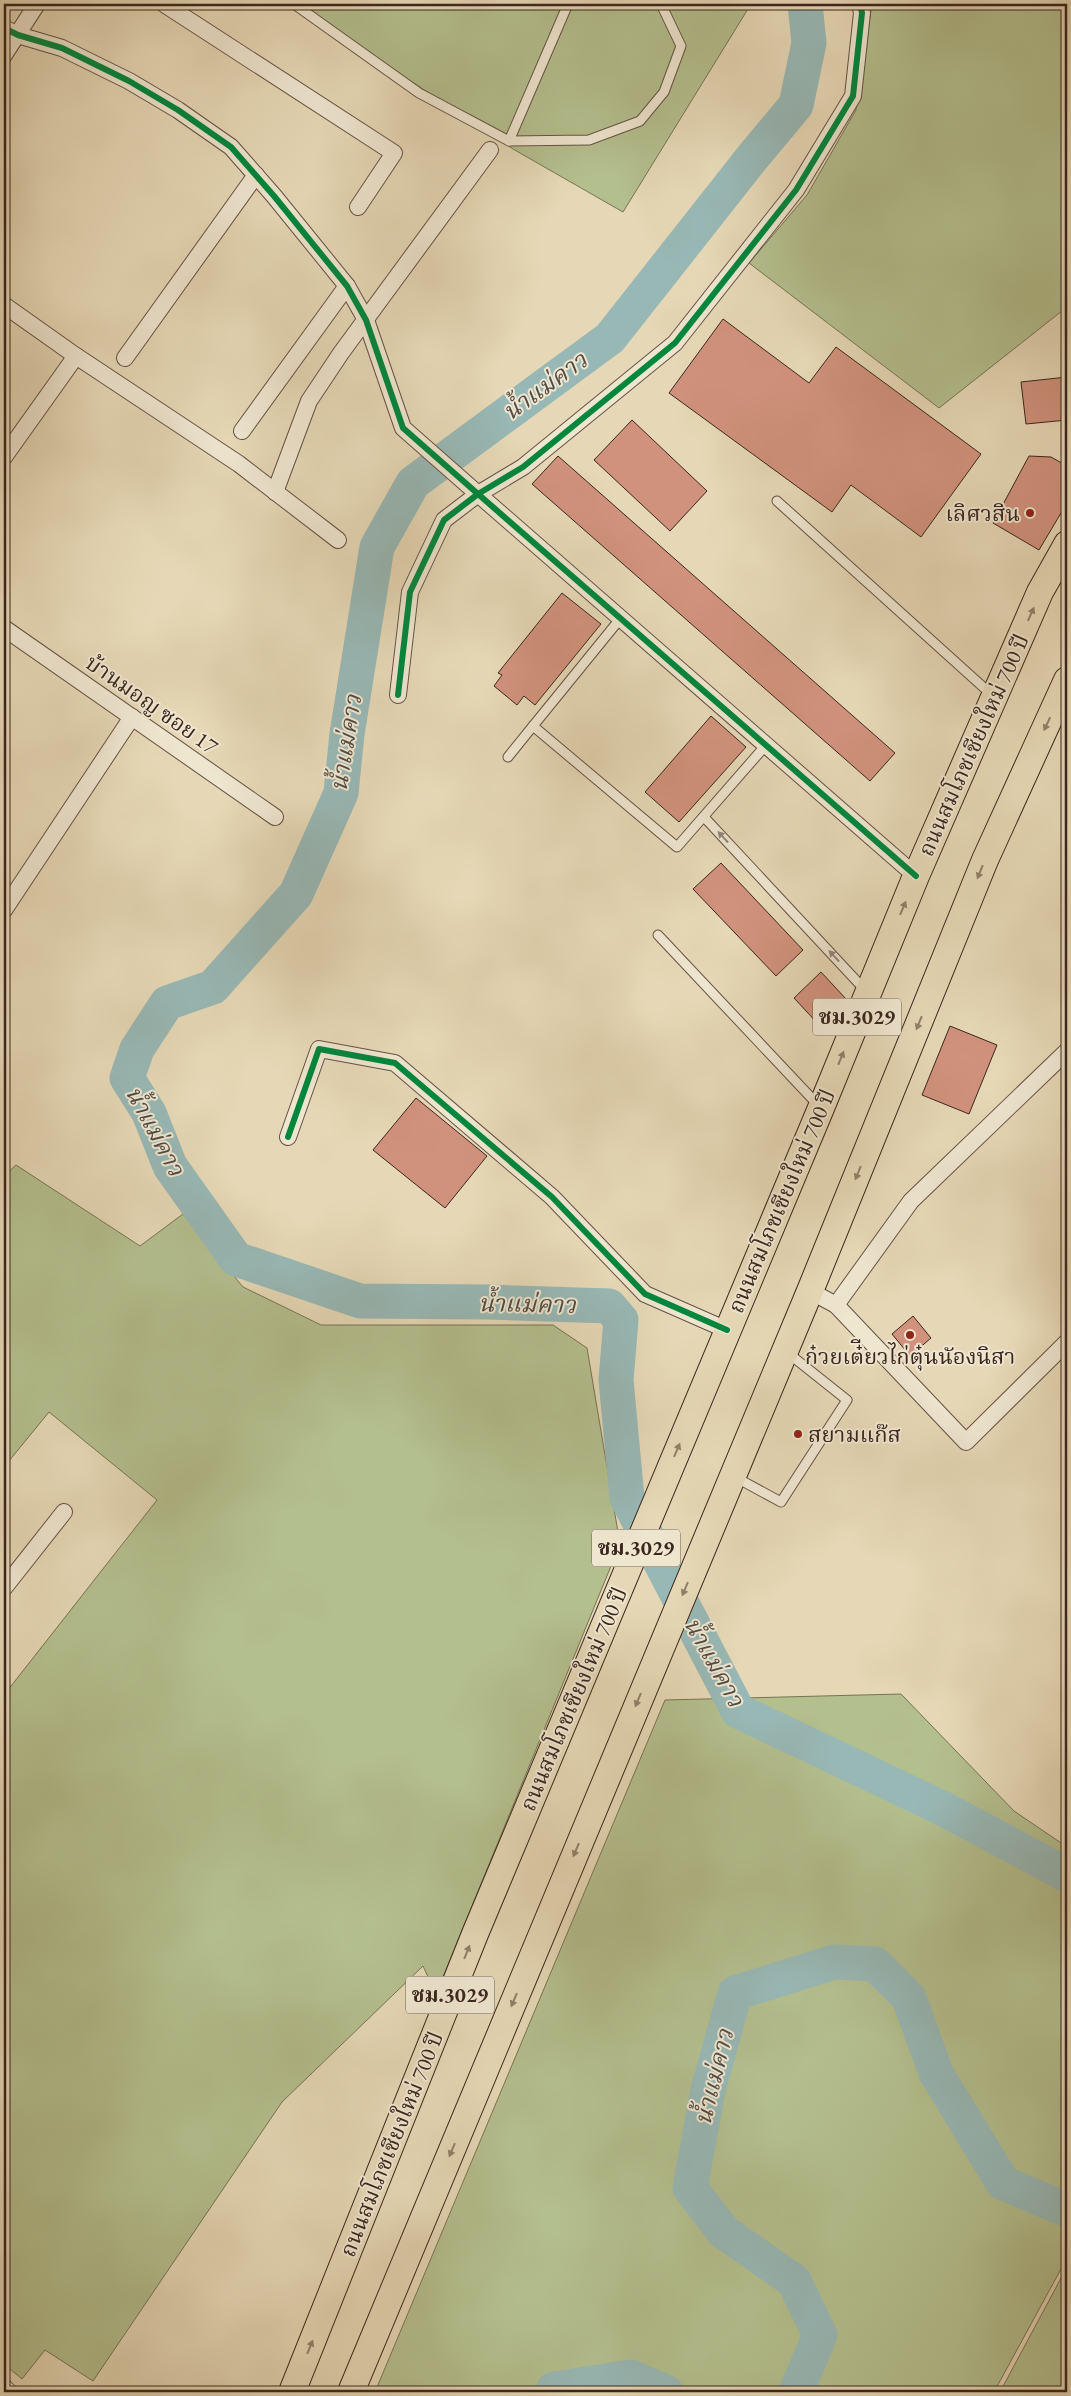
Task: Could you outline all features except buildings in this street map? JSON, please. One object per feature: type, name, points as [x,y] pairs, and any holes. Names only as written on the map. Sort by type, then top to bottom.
[{"type":"main road","name":"ถนนสมโภชเชียงใหม่ 700 ปี","points":[[292,2392],[475,1934],[726,1330],[821,1108],[867,992],[1040,592],[1067,544]]},
{"type":"main road","name":"ชม.3029","points":[[351,2392],[810,1291],[985,860],[1067,680]]},
{"type":"street","points":[[4,55],[11,32],[37,4]]},
{"type":"street","points":[[164,4],[394,154],[358,207]]},
{"type":"street","points":[[398,694],[410,592],[444,520],[478,494],[523,467],[675,343],[796,190],[853,96],[862,13],[860,4]]},
{"type":"street","points":[[11,32],[62,48],[129,81],[178,110],[231,147],[346,286],[366,320],[403,428],[916,876]]},
{"type":"street","points":[[275,492],[309,401],[490,150]]},
{"type":"street","points":[[125,358],[256,175]]},
{"type":"street","points":[[242,431],[346,286]]},
{"type":"street","points":[[4,305],[76,356],[239,464],[338,540]]},
{"type":"street","points":[[4,457],[76,356]]},
{"type":"street","name":"บ้านมอญ ซอย 17","points":[[4,628],[275,817]]},
{"type":"street","points":[[4,910],[132,717]]},
{"type":"street","points":[[288,1137],[319,1049],[395,1062],[552,1197],[645,1294],[726,1330]]},
{"type":"street","points":[[836,1305],[911,1201],[1067,1051]]},
{"type":"street","points":[[810,1291],[836,1305],[966,1442],[1067,1342]]},
{"type":"street","points":[[4,1588],[64,1512]]},
{"type":"street","points":[[4,2387],[9,2392]]},
{"type":"lane","points":[[294,4],[419,93],[509,142],[589,140],[640,121],[664,92],[680,46],[661,4]]},
{"type":"lane","points":[[509,142],[568,4]]},
{"type":"lane","points":[[777,501],[994,697]]},
{"type":"lane","points":[[508,757],[620,619]]},
{"type":"lane","points":[[533,726],[677,847],[766,745]]},
{"type":"lane","points":[[704,817],[867,992]]},
{"type":"lane","points":[[658,935],[821,1108]]},
{"type":"lane","points":[[733,1476],[781,1502],[847,1400],[785,1351]]},
{"type":"green space","points":[[295,4],[751,4],[623,212],[513,149]]},
{"type":"green space","points":[[869,4],[1067,4],[1067,307],[939,408],[749,263],[807,195],[856,110],[871,10]]},
{"type":"green space","points":[[16,1165],[140,1246],[183,1214],[243,1287],[321,1325],[553,1325],[587,1348],[620,1544],[436,1994],[423,1966],[282,2102],[93,2381],[45,2350],[22,2379],[4,2364],[4,1695],[157,1500],[49,1412],[4,1467],[4,1176]]},
{"type":"green space","points":[[901,1694],[1014,1811],[1067,1847],[1067,2258],[994,2392],[375,2392],[665,1700]]},
{"type":"green space","points":[[1067,2267],[1067,2392],[1000,2392]]},
{"type":"waterway","name":"น้ำแม่คาว","points":[[805,4],[809,43],[796,105],[610,338],[413,483],[377,547],[347,734],[341,793],[296,894],[213,987],[167,1003],[137,1049],[127,1078],[149,1113],[170,1166],[236,1259],[360,1301],[488,1302],[609,1306],[621,1320],[616,1380],[627,1498],[738,1711],[944,1809],[1067,1875]]},
{"type":"waterway","name":"น้ำแม่คาว","points":[[796,2392],[820,2335],[794,2281],[724,2232],[690,2188],[708,2090],[735,1993],[834,1962],[875,1964],[909,1998],[936,2073],[1003,2183],[1067,2210]]},
{"type":"waterway","name":"น้ำแม่คาว","points":[[554,2392],[554,2389],[631,2377],[666,2392]]},
{"type":"cycle path","points":[[4,28],[18,35],[62,48],[129,81],[178,110],[231,147],[274,196],[347,286],[366,320],[403,428],[478,494],[523,467],[675,343],[796,190],[853,96],[862,13],[860,4]]},
{"type":"cycle path","points":[[398,695],[410,592],[444,520],[478,494],[916,876]]},
{"type":"cycle path","points":[[288,1137],[319,1049],[395,1063],[552,1197],[645,1294],[727,1330]]},
{"type":"place","name":"เลิศวสิน","points":[[1030,513]]},
{"type":"place","name":"ก๋วยเต๋ียวไก่ตุ๋นนัองนิสา","points":[[910,1335]]},
{"type":"place","name":"สยามแก๊ส","points":[[798,1434]]}]
